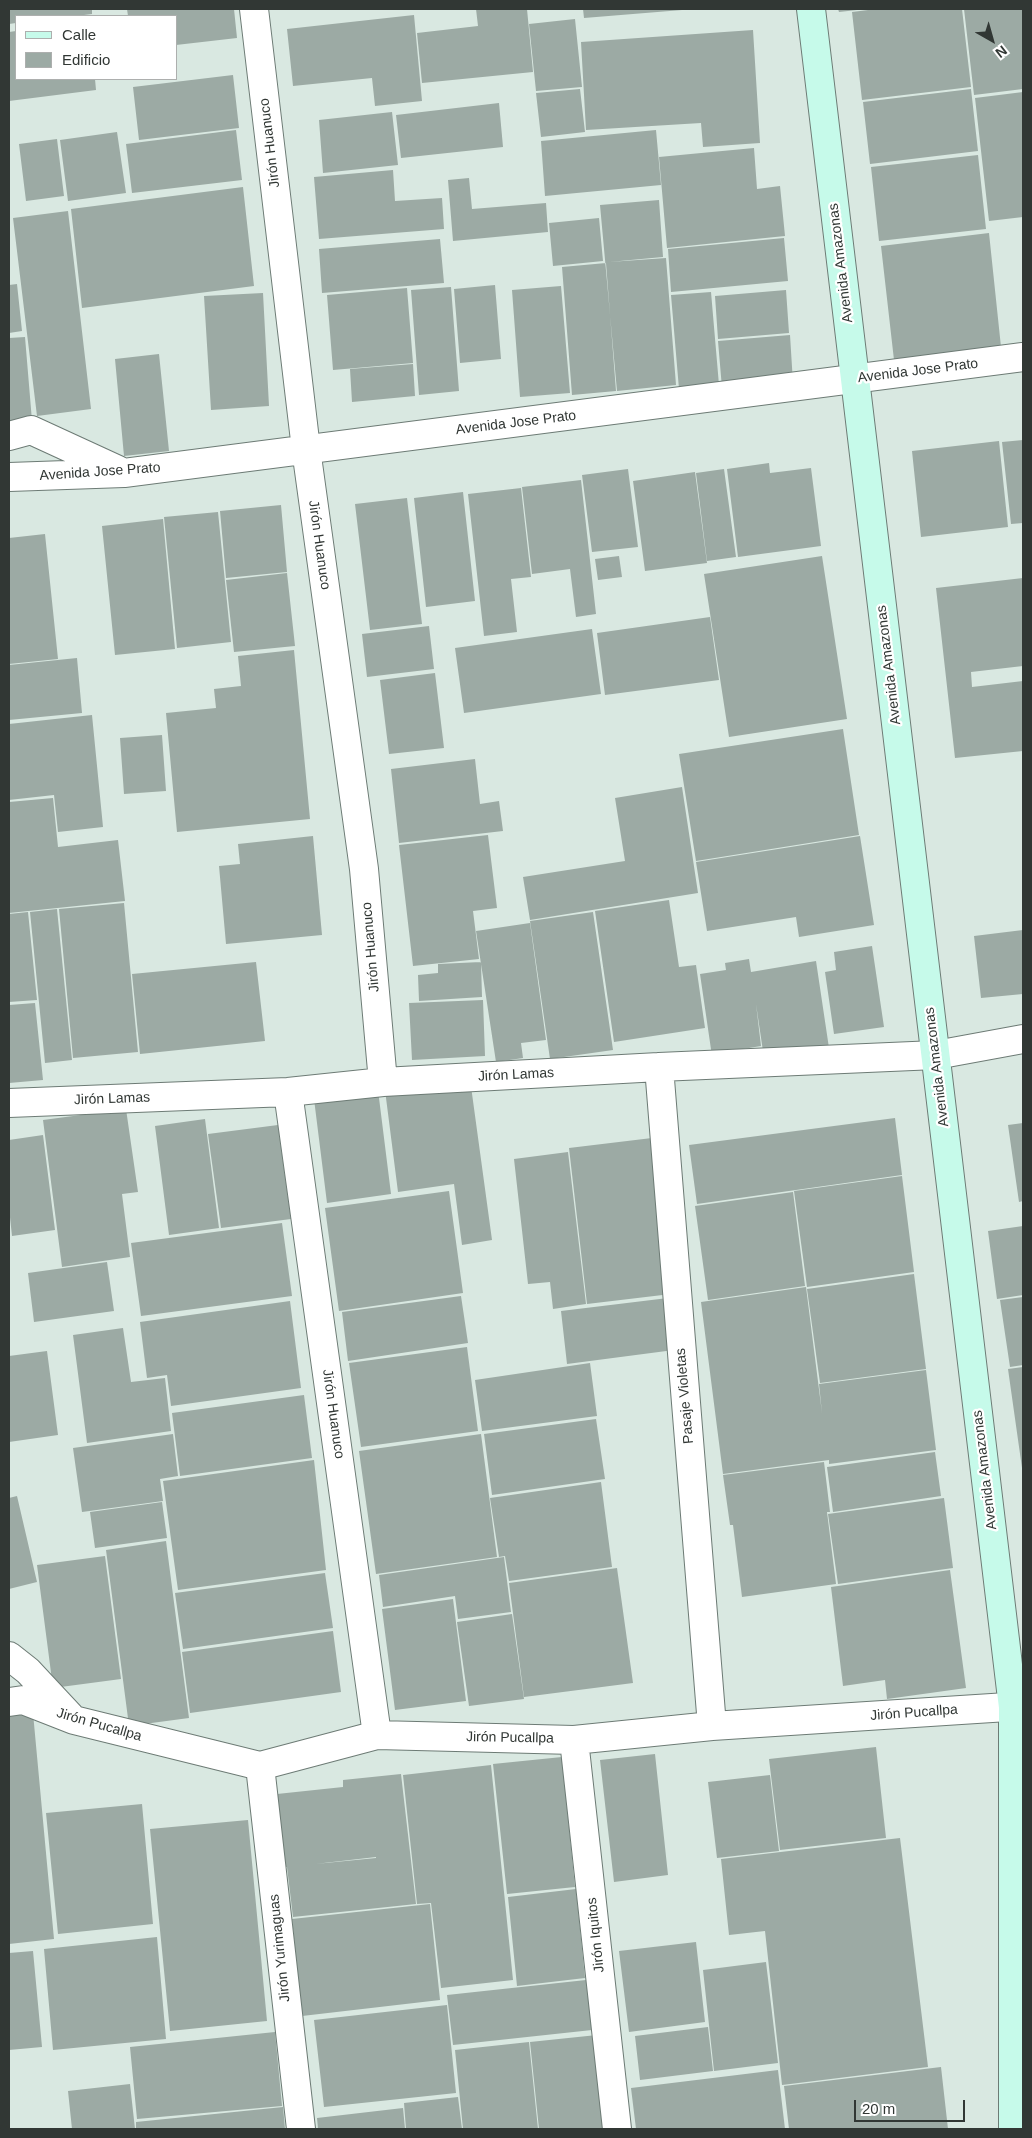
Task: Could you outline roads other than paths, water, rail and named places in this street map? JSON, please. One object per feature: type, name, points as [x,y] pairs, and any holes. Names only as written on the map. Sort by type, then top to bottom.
[{"type":"street","name":"Jirón Huanuco","points":[[254,9],[306,449],[364,869],[383,1082]]},
{"type":"street","name":"Avenida Amazonas","points":[[811,9],[936,1055],[1018,1706],[1013,2129]]},
{"type":"street","name":"Avenida Jose Prato","points":[[9,477],[124,473],[1023,357]]},
{"type":"street","points":[[9,436],[31,430],[124,473]]},
{"type":"street","name":"Jirón Lamas","points":[[9,1103],[288,1092],[383,1082],[659,1067],[936,1055],[1023,1039]]},
{"type":"street","name":"Pasaje Violetas","points":[[659,1067],[712,1726]]},
{"type":"street","name":"Jirón Huanuco","points":[[288,1092],[377,1735]]},
{"type":"street","points":[[9,1656],[28,1671],[74,1720]]},
{"type":"street","name":"Jirón Pucallpa","points":[[9,1702],[23,1700],[74,1720],[260,1766],[377,1735],[574,1740],[712,1726],[1018,1706]]},
{"type":"street","name":"Jirón Iquitos","points":[[574,1740],[617,2129]]},
{"type":"street","name":"Jirón Yurimaguas","points":[[260,1766],[301,2129]]}]
